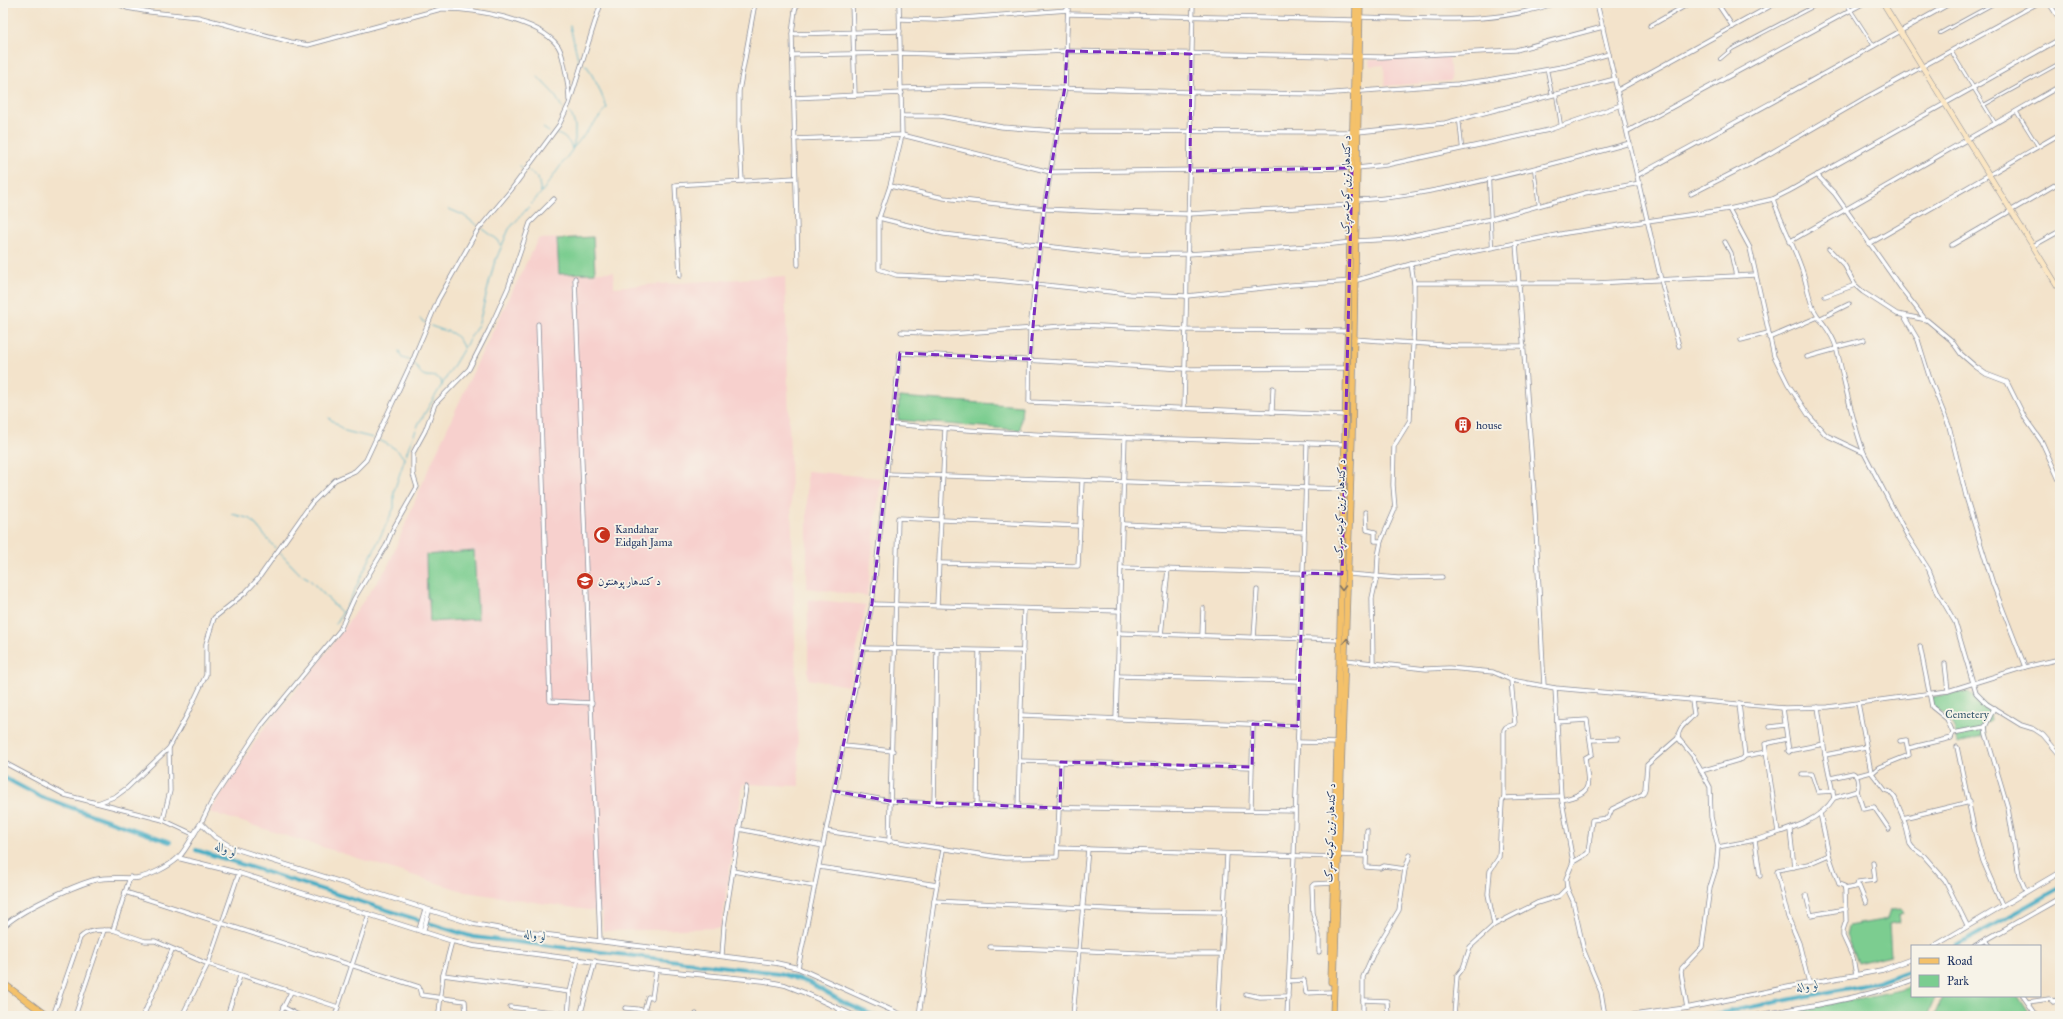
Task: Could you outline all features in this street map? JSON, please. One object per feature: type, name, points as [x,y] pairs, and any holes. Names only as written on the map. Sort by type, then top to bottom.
[{"type":"main road","name":"د کندهار ترين کوټ سړک","points":[[1356,3],[1358,19]]},
{"type":"main road","name":"د کندهار ترين کوټ سړک","points":[[1340,743],[1346,660],[1344,489],[1349,331],[1356,200],[1354,190],[1354,168],[1358,19],[1360,3]]},
{"type":"main road","points":[[1883,3],[1966,139],[2058,284],[2060,290]]},
{"type":"main road","name":"د کندهار ترين کوټ سړک","points":[[1353,241],[1351,205],[1354,190]]},
{"type":"main road","name":"د کندهار ترين کوټ سړک","points":[[1333,1016],[1341,640],[1352,435],[1352,281]]},
{"type":"main road","points":[[1346,435],[1352,435]]},
{"type":"main road","name":"د کندهار ترين کوټ سړک","points":[[1330,1016],[1334,883],[1337,856]]},
{"type":"main road","points":[[4,985],[47,1016]]},
{"type":"street","points":[[116,3],[127,8],[150,12],[198,16],[291,42],[308,45],[440,9],[459,8],[483,13],[526,24],[542,32],[559,47],[569,85],[569,104]]},
{"type":"street","points":[[98,803],[116,796],[127,788],[169,748],[187,716],[206,675],[206,644],[214,618],[245,593],[258,579],[311,504],[335,480],[355,471],[366,460],[414,357],[438,300],[476,231],[528,167],[559,125],[569,104],[601,3]]},
{"type":"street","points":[[742,181],[739,91],[755,3]]},
{"type":"street","points":[[798,3],[794,10],[792,34],[798,265]]},
{"type":"street","points":[[852,3],[855,95]]},
{"type":"street","points":[[899,3],[902,135],[890,186],[879,218],[879,269],[896,275],[1036,283],[1130,294],[1187,296],[1352,281],[1412,264],[1566,233],[1730,209],[1773,199],[2060,39]]},
{"type":"street","points":[[1068,3],[1065,88],[1044,209],[1030,329],[1029,402],[1346,414]]},
{"type":"street","points":[[1184,409],[1193,3]]},
{"type":"street","points":[[900,19],[936,20],[1068,12],[1193,17],[1474,20],[1532,11],[1556,3]]},
{"type":"street","points":[[1597,3],[1628,131],[1661,280],[1679,346]]},
{"type":"street","points":[[1650,26],[1690,3]]},
{"type":"street","points":[[1717,3],[1732,27]]},
{"type":"street","points":[[1618,90],[1776,3]]},
{"type":"street","points":[[1720,59],[1736,47],[1820,3]]},
{"type":"street","points":[[1846,3],[1874,46]]},
{"type":"street","points":[[1628,131],[1864,3]]},
{"type":"street","points":[[1638,175],[1951,3]]},
{"type":"street","points":[[1940,33],[1995,3]]},
{"type":"street","points":[[1691,194],[1762,158],[1800,135],[2038,3]]},
{"type":"street","points":[[2049,3],[2060,20]]},
{"type":"street","points":[[792,55],[901,53],[962,54],[1067,51],[1357,57],[1516,50],[1603,26]]},
{"type":"street","points":[[792,34],[900,31]]},
{"type":"street","points":[[1951,51],[1995,123]]},
{"type":"street","points":[[902,88],[953,86],[1321,94],[1458,84],[1547,70],[1609,54]]},
{"type":"street","points":[[1984,105],[2060,63]]},
{"type":"street","points":[[1547,70],[1561,126]]},
{"type":"street","points":[[902,116],[940,116],[1002,127],[1057,131],[1355,132],[1445,123],[1615,79]]},
{"type":"street","points":[[1789,242],[2060,86]]},
{"type":"street","points":[[793,98],[902,93]]},
{"type":"street","points":[[794,140],[902,135],[1050,172],[1354,168],[1386,165],[1561,126],[1621,105]]},
{"type":"street","points":[[2016,111],[2038,146]]},
{"type":"street","points":[[1459,119],[1462,148]]},
{"type":"street","points":[[1869,244],[2060,134]]},
{"type":"street","points":[[1356,200],[1377,200],[1429,192],[1489,179],[1630,143]]},
{"type":"street","points":[[1534,168],[1539,206]]},
{"type":"street","points":[[1817,175],[1846,210],[1922,316],[1946,335],[1961,354],[1976,367],[1986,374],[2007,382],[2025,418],[2042,442],[2060,482]]},
{"type":"street","points":[[680,276],[674,186],[795,178]]},
{"type":"street","points":[[1489,179],[1492,248]]},
{"type":"street","points":[[1952,245],[2060,182]]},
{"type":"street","points":[[879,218],[944,234],[1040,244],[1122,255],[1188,254],[1395,239],[1491,218],[1585,194],[1640,183]]},
{"type":"street","points":[[890,186],[944,198],[1044,209],[1189,214],[1351,205]]},
{"type":"street","points":[[3,927],[13,918],[60,894],[95,880],[113,877],[137,878],[156,872],[178,858],[201,823],[212,801],[262,725],[340,630],[354,599],[386,546],[393,529],[417,487],[413,474],[413,453],[425,431],[435,404],[470,369],[508,288],[530,223],[554,199]]},
{"type":"street","points":[[1773,199],[1789,242],[1800,266],[1813,306],[1819,318],[1831,333],[1836,348],[1845,390],[1852,407],[1858,436],[1864,453],[1908,537],[1929,570],[1938,593],[1955,622],[1976,693],[1994,708],[2021,725],[2034,729],[2043,735],[2060,755]]},
{"type":"street","points":[[1730,209],[1750,248],[1774,356],[1788,384],[1808,416],[1826,435],[1864,453]]},
{"type":"street","points":[[2033,246],[2060,231]]},
{"type":"street","points":[[1725,242],[1731,253],[1736,276]]},
{"type":"street","points":[[1516,243],[1537,539],[1544,686]]},
{"type":"street","points":[[1829,249],[1845,266],[1855,285],[1863,292],[1897,314],[1927,320]]},
{"type":"street","points":[[1373,664],[1372,598],[1377,576],[1378,556],[1381,541],[1395,509],[1393,484],[1394,446],[1410,420],[1414,282],[1412,264]]},
{"type":"street","points":[[1414,282],[1596,283],[1756,275]]},
{"type":"street","points":[[575,278],[600,941]]},
{"type":"street","points":[[1825,296],[1855,285]]},
{"type":"street","points":[[1769,338],[1849,304]]},
{"type":"street","points":[[1904,316],[1918,340],[1930,379],[1950,426],[1967,500],[1993,584],[2024,667]]},
{"type":"street","points":[[538,324],[550,701],[592,703]]},
{"type":"street","points":[[901,332],[949,334],[1078,325],[1186,330],[1349,331]]},
{"type":"street","points":[[1741,340],[1768,333]]},
{"type":"street","points":[[1353,339],[1458,346],[1524,346]]},
{"type":"street","points":[[1807,357],[1864,340]]},
{"type":"street","points":[[798,968],[872,604],[888,474],[900,353],[1030,359],[1185,369],[1348,368]]},
{"type":"street","points":[[1272,412],[1273,388]]},
{"type":"street","points":[[892,424],[945,429],[1125,437],[1345,444]]},
{"type":"street","points":[[937,605],[941,477],[945,429]]},
{"type":"street","points":[[1116,719],[1120,633],[1125,437]]},
{"type":"street","points":[[1287,1016],[1294,856],[1307,443]]},
{"type":"street","points":[[888,474],[1082,482],[1344,489]]},
{"type":"street","points":[[938,562],[1078,566],[1082,482]]},
{"type":"street","points":[[1366,512],[1367,530],[1374,532],[1375,541],[1381,541]]},
{"type":"street","points":[[889,842],[893,751],[898,518],[1080,526]]},
{"type":"street","points":[[1123,524],[1304,532]]},
{"type":"street","points":[[1122,568],[1345,574],[1398,578],[1442,577]]},
{"type":"street","points":[[1161,635],[1168,569]]},
{"type":"street","points":[[1254,638],[1257,590]]},
{"type":"street","points":[[872,604],[1120,612]]},
{"type":"street","points":[[1202,636],[1203,608]]},
{"type":"street","points":[[1018,807],[1024,609]]},
{"type":"street","points":[[1120,633],[1341,640]]},
{"type":"street","points":[[1920,646],[1932,707],[1947,719],[1953,733]]},
{"type":"street","points":[[864,648],[1023,652]]},
{"type":"street","points":[[934,804],[937,650]]},
{"type":"street","points":[[977,806],[979,650]]},
{"type":"street","points":[[1346,660],[1426,669],[1449,668],[1493,672],[1511,680],[1554,688],[1783,708],[1818,707],[1858,703],[1948,691],[2024,667],[2060,659]]},
{"type":"street","points":[[1945,664],[1948,691]]},
{"type":"street","points":[[1118,676],[1299,681]]},
{"type":"street","points":[[1494,925],[1488,894],[1490,871],[1499,857],[1504,798],[1504,730],[1506,727],[1514,724],[1511,680]]},
{"type":"street","points":[[1554,688],[1561,798],[1573,862],[1566,879],[1566,888],[1573,901],[1584,951],[1601,992],[1605,1016]]},
{"type":"street","points":[[1687,1008],[1681,972],[1682,968],[1702,947],[1710,887],[1716,868],[1718,847],[1711,816],[1710,786],[1693,756],[1678,738],[1678,733],[1682,724],[1694,714],[1692,701]]},
{"type":"street","points":[[1858,703],[1872,772],[1885,790],[1890,792],[1895,798],[1904,818],[1910,844],[1924,856],[1945,880],[1968,925]]},
{"type":"street","points":[[1739,704],[1745,756]]},
{"type":"street","points":[[1818,707],[1825,755],[1834,798]]},
{"type":"street","points":[[1783,708],[1789,752],[1824,744]]},
{"type":"street","points":[[1994,708],[1985,727],[2008,808],[2019,875],[2026,891]]},
{"type":"street","points":[[1021,715],[1298,726]]},
{"type":"street","points":[[1504,798],[1561,798],[1581,795],[1586,790],[1588,781],[1585,758],[1592,754],[1591,740],[1586,719],[1557,722]]},
{"type":"street","points":[[1251,809],[1253,724]]},
{"type":"street","points":[[1770,727],[1785,725]]},
{"type":"street","points":[[1953,733],[1985,727]]},
{"type":"street","points":[[1909,748],[1951,738],[1953,733]]},
{"type":"street","points":[[1573,862],[1588,853],[1592,820],[1608,818],[1612,809],[1643,794],[1645,789],[1647,765],[1678,738]]},
{"type":"street","points":[[1591,740],[1618,739]]},
{"type":"street","points":[[1778,832],[1766,752],[1766,742],[1787,739]]},
{"type":"street","points":[[1856,776],[1872,772],[1878,767],[1910,755],[1906,740],[1900,741]]},
{"type":"street","points":[[1297,742],[1340,743]]},
{"type":"street","points":[[844,746],[893,751]]},
{"type":"street","points":[[1825,755],[1866,747]]},
{"type":"street","points":[[1957,747],[1970,802],[1975,833],[1983,861],[2002,905]]},
{"type":"street","points":[[163,820],[170,791],[169,748]]},
{"type":"street","points":[[1701,771],[1742,759],[1745,756],[1766,752]]},
{"type":"street","points":[[1019,761],[1252,767]]},
{"type":"street","points":[[3,762],[65,794],[163,820],[193,834]]},
{"type":"street","points":[[826,831],[889,842],[1005,858],[1058,857],[1061,762]]},
{"type":"street","points":[[1831,778],[1853,772],[1856,776],[1857,791],[1863,809],[1874,807],[1889,829]]},
{"type":"street","points":[[1802,774],[1812,774],[1818,792],[1833,791]]},
{"type":"street","points":[[722,955],[746,787]]},
{"type":"street","points":[[834,791],[890,801],[977,806],[1251,809],[1295,811]]},
{"type":"street","points":[[1718,847],[1755,840],[1778,832],[1790,830],[1820,813],[1834,798],[1857,791]]},
{"type":"street","points":[[1904,818],[1970,802]]},
{"type":"street","points":[[1820,813],[1829,855],[1839,884],[1844,886],[1845,889],[1846,909],[1843,936],[1853,958],[1856,976]]},
{"type":"street","points":[[201,823],[215,837],[234,848],[474,924],[600,941],[722,955],[798,968],[904,1016]]},
{"type":"street","points":[[739,829],[823,846]]},
{"type":"street","points":[[1367,830],[1366,867],[1380,868],[1384,866],[1406,869]]},
{"type":"street","points":[[1790,830],[1794,867]]},
{"type":"street","points":[[1755,840],[1760,876]]},
{"type":"street","points":[[1058,848],[1227,855],[1366,856]]},
{"type":"street","points":[[1073,1016],[1088,849]]},
{"type":"street","points":[[919,1016],[934,901],[943,850]]},
{"type":"street","points":[[1218,1016],[1227,855]]},
{"type":"street","points":[[1363,1016],[1363,977],[1375,950],[1399,910],[1410,855]]},
{"type":"street","points":[[1809,983],[1799,943],[1788,917],[1778,878],[1778,870],[1794,867],[1829,855]]},
{"type":"street","points":[[178,858],[239,874],[452,941],[474,946],[656,970],[765,981],[785,985],[854,1016]]},
{"type":"street","points":[[1845,889],[1857,886],[1858,882],[1875,880],[1873,862]]},
{"type":"street","points":[[818,866],[937,885]]},
{"type":"street","points":[[733,871],[814,886]]},
{"type":"street","points":[[1936,945],[2060,872]]},
{"type":"street","points":[[182,1016],[208,964],[239,874]]},
{"type":"street","points":[[113,930],[130,878]]},
{"type":"street","points":[[1319,952],[1319,936],[1313,913],[1312,886],[1314,884],[1334,883]]},
{"type":"street","points":[[1857,886],[1866,903]]},
{"type":"street","points":[[1454,1016],[1457,976],[1463,968],[1470,947],[1494,925],[1537,903],[1559,896],[1566,888]]},
{"type":"street","points":[[125,892],[419,988],[421,995],[465,1001],[466,1016]]},
{"type":"street","points":[[1806,895],[1811,915],[1846,909]]},
{"type":"street","points":[[1977,945],[2060,898]]},
{"type":"street","points":[[934,901],[1148,911],[1224,912]]},
{"type":"street","points":[[421,931],[427,910]]},
{"type":"street","points":[[335,1016],[369,914]]},
{"type":"street","points":[[75,1016],[104,930]]},
{"type":"street","points":[[53,1016],[80,938],[84,934],[104,930],[113,930],[145,941],[150,942],[153,940],[172,950],[240,976],[338,1007]]},
{"type":"street","points":[[1986,940],[1989,945]]},
{"type":"street","points":[[437,1016],[439,1013],[443,975],[452,941]]},
{"type":"street","points":[[990,947],[1164,954],[1222,954]]},
{"type":"street","points":[[143,1016],[172,950]]},
{"type":"street","points":[[1627,1016],[1687,1008],[1809,983],[1856,976],[1882,970],[1911,958]]},
{"type":"street","points":[[510,1007],[568,1015],[570,992],[578,959]]},
{"type":"street","points":[[580,1016],[595,961]]},
{"type":"street","points":[[644,1011],[648,997],[652,998],[656,970]]},
{"type":"street","points":[[443,975],[570,992]]},
{"type":"street","points":[[227,1016],[240,976]]},
{"type":"street","points":[[1288,981],[1304,980],[1306,993],[1330,992]]},
{"type":"street","points":[[1755,1016],[1868,993],[1893,987],[1911,980]]},
{"type":"street","points":[[279,1016],[290,992]]},
{"type":"street","points":[[1246,994],[1260,997],[1288,996]]},
{"type":"street","points":[[2024,997],[2037,1016]]},
{"type":"street","points":[[2054,1002],[2060,997]]},
{"type":"street","points":[[2028,1002],[2049,999],[2060,1003]]},
{"type":"street","points":[[1363,1000],[1387,1001],[1388,1016]]},
{"type":"street","points":[[283,1007],[300,1016]]},
{"type":"street","points":[[625,1008],[666,1016]]},
{"type":"street","points":[[837,1016],[840,1010]]},
{"type":"highlighted area","points":[[1067,51],[1191,54],[1190,171],[1352,168],[1342,574],[1303,573],[1298,726],[1253,724],[1252,767],[1061,762],[1060,808],[890,801],[834,791],[872,604],[900,353],[1030,359],[1044,209],[1065,87]]},
{"type":"shaded area","points":[[1449,55],[1451,81],[1385,86],[1384,65],[1370,66],[1369,60]]},
{"type":"shaded area","name":"د کندهار پوهنتون","points":[[594,237],[596,272],[614,272],[614,287],[785,276],[799,786],[743,784],[721,928],[603,931],[602,912],[466,892],[210,812],[262,731],[319,663],[387,568],[425,477],[479,359],[538,239]]},
{"type":"shaded area","points":[[807,471],[881,478],[867,596],[807,588]]},
{"type":"shaded area","points":[[808,599],[866,605],[849,686],[808,679]]},
{"type":"green space","points":[[593,237],[595,273],[559,274],[557,239]]},
{"type":"green space","points":[[899,397],[1022,406],[1020,430],[898,420]]},
{"type":"green space","points":[[474,551],[478,619],[430,622],[429,599],[427,598],[426,555]]},
{"type":"green space","name":"Cemetery","points":[[1963,691],[1968,692],[1990,709],[1991,720],[1983,725],[1984,735],[1958,744],[1953,726],[1948,718],[1933,707],[1932,697]]},
{"type":"green space","points":[[1901,909],[1903,913],[1898,915],[1899,922],[1889,924],[1891,955],[1857,963],[1846,935],[1848,926],[1888,919],[1891,910]]},
{"type":"green space","points":[[1911,985],[1911,997],[1936,997],[1927,1016],[1770,1016],[1900,990]]},
{"type":"green space","points":[[1943,997],[2019,997],[2031,1016],[1934,1016]]},
{"type":"waterway","points":[[570,26],[579,63]]},
{"type":"waterway","points":[[573,148],[607,108],[598,86],[585,65]]},
{"type":"waterway","points":[[538,77],[554,94],[563,109]]},
{"type":"waterway","points":[[336,624],[350,600],[394,508],[394,491],[409,446],[419,423],[479,323],[494,264],[509,229],[541,193],[572,150],[575,139],[575,126],[572,116],[569,113]]},
{"type":"waterway","points":[[543,128],[549,132]]},
{"type":"waterway","points":[[557,134],[567,140],[572,149]]},
{"type":"waterway","points":[[529,171],[538,178],[541,192]]},
{"type":"waterway","points":[[449,209],[463,215],[477,225]]},
{"type":"waterway","points":[[483,229],[498,240],[501,245]]},
{"type":"waterway","points":[[420,319],[425,323]]},
{"type":"waterway","points":[[431,326],[454,334],[463,347]]},
{"type":"waterway","points":[[399,351],[402,358],[409,360]]},
{"type":"waterway","points":[[415,364],[424,375],[439,378],[442,386]]},
{"type":"waterway","points":[[329,418],[345,431],[373,438]]},
{"type":"waterway","points":[[379,440],[398,451],[405,461]]},
{"type":"waterway","points":[[232,514],[251,519],[275,548]]},
{"type":"waterway","points":[[280,553],[299,573],[309,579],[342,613]]},
{"type":"waterway","points":[[3,777],[41,797],[170,842]]},
{"type":"waterway","name":"لو واله","points":[[196,850],[473,937],[779,973],[810,983],[843,1002],[875,1016]]},
{"type":"waterway","name":"لو واله","points":[[1958,945],[2060,888]]},
{"type":"waterway","name":"لو واله","points":[[1705,1016],[1875,983],[1911,970]]},
{"type":"place","name":"house","points":[[1463,425]]},
{"type":"place","name":"Kandahar Eidgah Jama","points":[[602,535]]},
{"type":"place","name":"د کندهار پوهنتون","points":[[585,581]]}]
